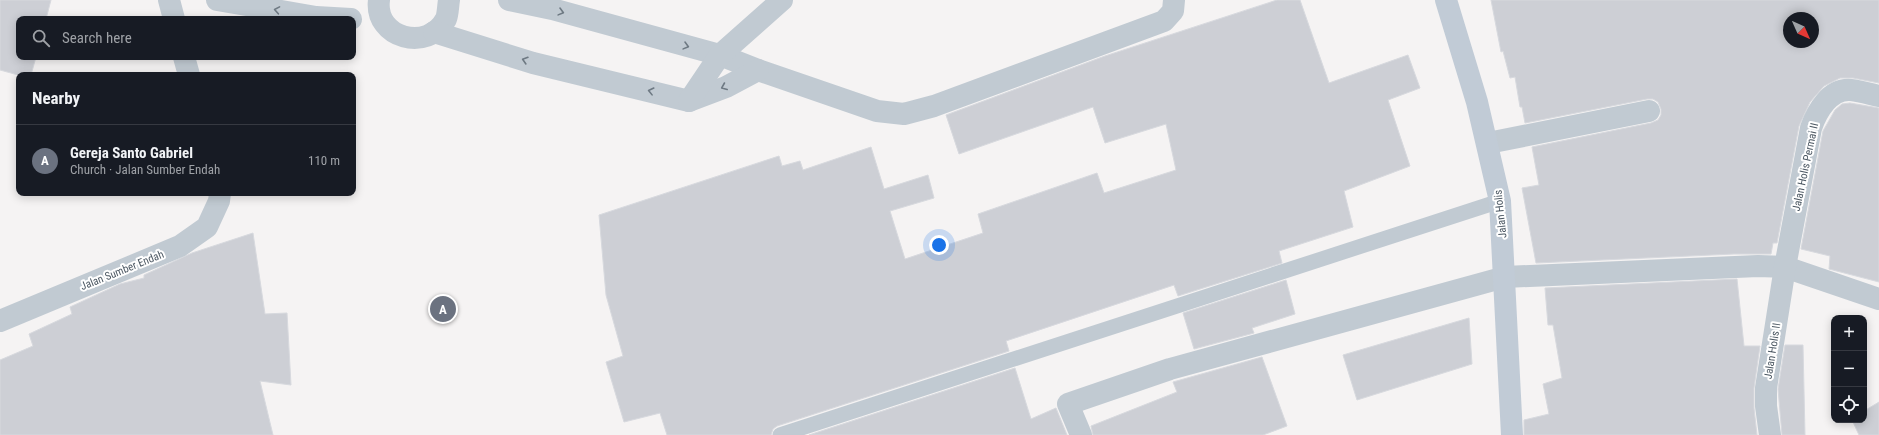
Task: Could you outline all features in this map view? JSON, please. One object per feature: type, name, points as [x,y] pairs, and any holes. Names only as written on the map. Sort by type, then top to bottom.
[{"type":"street","points":[[169,0],[173,16]]},
{"type":"street","points":[[217,0],[310,16]]},
{"type":"street","points":[[356,18],[381,10],[392,32],[406,38],[421,38],[434,32],[446,18],[449,0]]},
{"type":"street","points":[[509,0],[552,9],[720,55],[758,70],[877,111],[904,114],[934,106],[1164,21],[1173,10],[1174,0]]},
{"type":"street","points":[[689,101],[720,55],[782,0]]},
{"type":"street","name":"Jalan Holis","points":[[1446,0],[1488,142],[1500,201],[1512,435]]},
{"type":"street","points":[[434,32],[533,63],[689,101],[726,87],[758,70]]},
{"type":"street","points":[[185,60],[188,72]]},
{"type":"street","name":"Jalan Holis Permai II","points":[[1785,267],[1811,128],[1816,114],[1825,102],[1834,95],[1850,90],[1879,96]]},
{"type":"street","points":[[1488,142],[1649,111]]},
{"type":"street","name":"Jalan Sumber Endah","points":[[0,321],[180,246],[207,227],[217,206],[219,196]]},
{"type":"street","points":[[1080,435],[1068,404],[1170,369],[1505,277],[1758,266],[1785,267],[1878,301]]},
{"type":"street","name":"Jalan Holis II","points":[[1770,435],[1766,406],[1766,388],[1785,267]]},
{"type":"lane","points":[[780,435],[1500,201]]},
{"type":"building","points":[[0,0],[51,0],[47,16],[16,16],[16,60],[35,60],[32,72],[16,72],[16,74],[0,70]]},
{"type":"building","points":[[1277,0],[1300,0],[1329,83],[1408,55],[1420,88],[1388,100],[1410,166],[1344,191],[1353,227],[1279,251],[1282,263],[1178,296],[1174,285],[1006,341],[1009,351],[777,426],[773,429],[771,435],[667,435],[660,413],[624,422],[606,362],[623,356],[606,295],[599,215],[779,156],[782,166],[800,161],[803,170],[871,147],[884,189],[928,175],[934,198],[890,211],[905,259],[983,233],[978,214],[1097,173],[1104,193],[1176,170],[1166,124],[1105,143],[1093,107],[959,154],[946,115],[1105,56]]},
{"type":"building","points":[[1491,0],[1879,0],[1879,83],[1853,78],[1840,78],[1824,86],[1810,102],[1799,126],[1777,243],[1773,243],[1771,254],[1734,254],[1536,263],[1522,188],[1539,185],[1532,147],[1651,123],[1658,120],[1661,115],[1661,109],[1658,102],[1653,99],[1647,99],[1525,123],[1522,107],[1520,107],[1515,77],[1510,78],[1503,51],[1501,52]]},
{"type":"building","points":[[1850,103],[1879,108],[1879,282],[1829,269],[1830,256],[1801,249],[1823,131],[1835,110],[1842,104]]},
{"type":"building","points":[[253,233],[265,314],[287,313],[291,385],[260,381],[273,435],[0,435],[0,360],[33,346],[29,334],[72,314],[70,307],[120,284],[144,278],[144,275],[192,253]]},
{"type":"building","points":[[1737,279],[1744,346],[1760,346],[1754,388],[1754,408],[1757,435],[1524,435],[1524,420],[1549,414],[1543,384],[1562,378],[1553,325],[1548,325],[1545,288]]},
{"type":"building","points":[[1286,280],[1295,314],[1252,328],[1254,333],[1194,349],[1183,313]]},
{"type":"building","points":[[1469,318],[1472,364],[1357,400],[1343,355]]},
{"type":"building","points":[[1785,345],[1803,345],[1805,435],[1782,435],[1778,389]]},
{"type":"building","points":[[1262,357],[1287,426],[1263,435],[1093,435],[1091,426],[1177,392],[1173,382]]},
{"type":"building","points":[[1015,368],[1031,419],[1056,408],[1067,435],[809,435]]},
{"type":"building","points":[[1879,402],[1879,435],[1859,435],[1853,423],[1867,423],[1867,409]]},
{"type":"place","name":"Gereja Santo Gabriel","points":[[443,309]]}]
